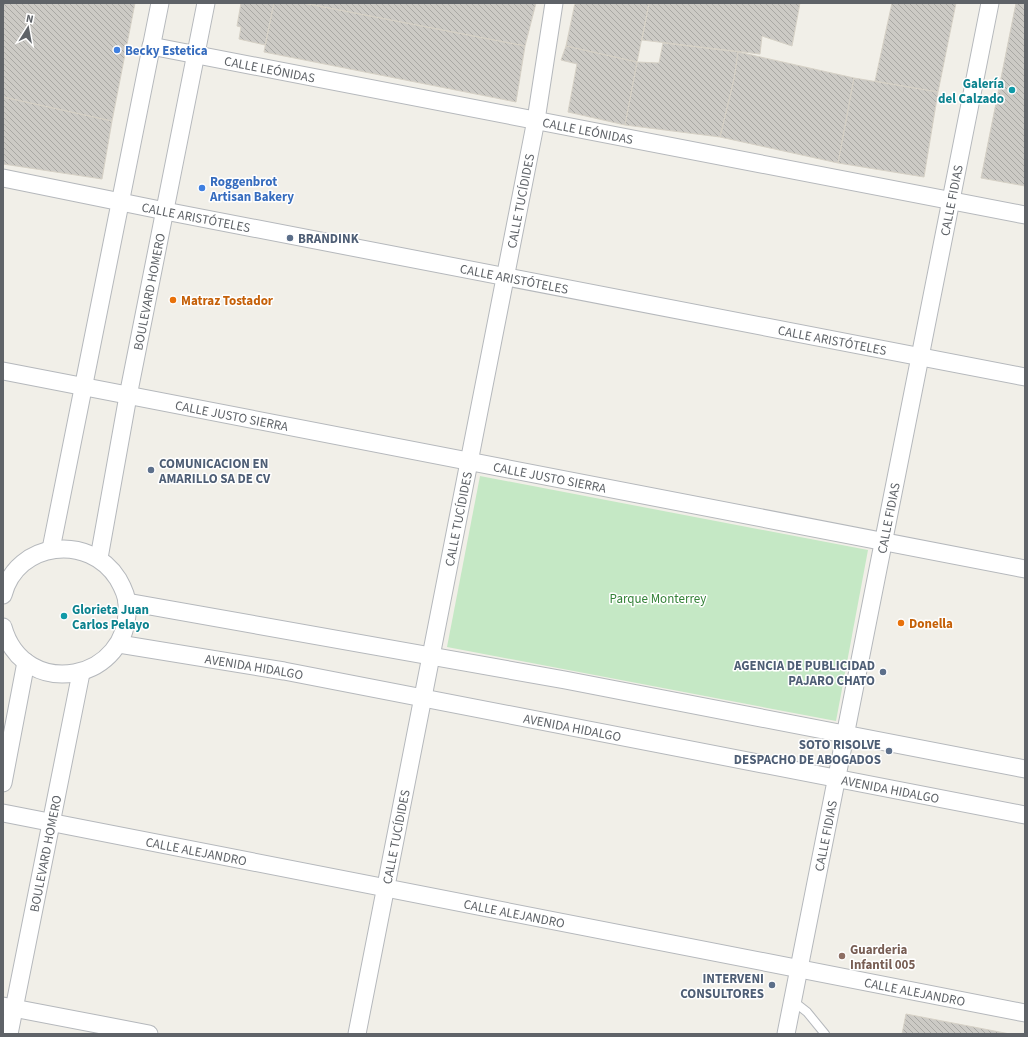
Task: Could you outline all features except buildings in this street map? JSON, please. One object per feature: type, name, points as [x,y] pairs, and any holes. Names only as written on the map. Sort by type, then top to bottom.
[{"type":"street","points":[[51,549],[160,3]]},
{"type":"street","name":"BOULEVARD HOMERO","points":[[99,558],[128,396],[206,3]]},
{"type":"street","name":"CALLE TUCÍDIDES","points":[[357,1034],[536,120],[554,3]]},
{"type":"street","name":"CALLE FIDIAS","points":[[786,1034],[990,3]]},
{"type":"street","name":"CALLE LEÓNIDAS","points":[[151,46],[1025,215]]},
{"type":"street","name":"CALLE ARISTÓTELES","points":[[3,178],[165,211],[1025,377]]},
{"type":"street","name":"CALLE JUSTO SIERRA","points":[[3,371],[1025,569]]},
{"type":"street","points":[[3,595],[8,572],[37,554],[51,549],[68,548],[84,551],[99,558],[112,570],[122,585],[127,602],[127,624],[119,644],[109,656],[100,663],[81,673],[67,675],[52,674],[38,669],[26,662],[14,650],[5,636],[3,627]]},
{"type":"street","points":[[127,602],[431,656],[1025,769]]},
{"type":"street","name":"AVENIDA HIDALGO","points":[[119,644],[284,671],[1025,815]]},
{"type":"street","points":[[3,783],[26,662]]},
{"type":"street","name":"BOULEVARD HOMERO","points":[[9,1034],[9,1007],[52,823],[81,673]]},
{"type":"street","name":"CALLE ALEJANDRO","points":[[3,813],[1025,1013]]},
{"type":"street","points":[[9,1007],[149,1034]]},
{"type":"lane","points":[[792,1001],[807,1012],[825,1034]]},
{"type":"green space","name":"Parque Monterrey","points":[[480,476],[868,550],[836,721],[447,647]]},
{"type":"place","name":"Becky Estetica","points":[[117,50]]},
{"type":"place","name":"Galería del Calzado","points":[[1012,90]]},
{"type":"place","name":"Roggenbrot Artisan Bakery","points":[[202,188]]},
{"type":"place","name":"BRANDINK","points":[[290,238]]},
{"type":"place","name":"Matraz Tostador","points":[[173,300]]},
{"type":"place","name":"COMUNICACION EN AMARILLO SA DE CV","points":[[151,470]]},
{"type":"place","name":"Glorieta Juan Carlos Pelayo","points":[[64,616]]},
{"type":"place","name":"Donella","points":[[901,623]]},
{"type":"place","name":"AGENCIA DE PUBLICIDAD PAJARO CHATO","points":[[883,672]]},
{"type":"place","name":"SOTO RISOLVE DESPACHO DE ABOGADOS","points":[[889,751]]},
{"type":"place","name":"Guarderia Infantil 005","points":[[842,956]]},
{"type":"place","name":"INTERVENI CONSULTORES","points":[[772,985]]}]
